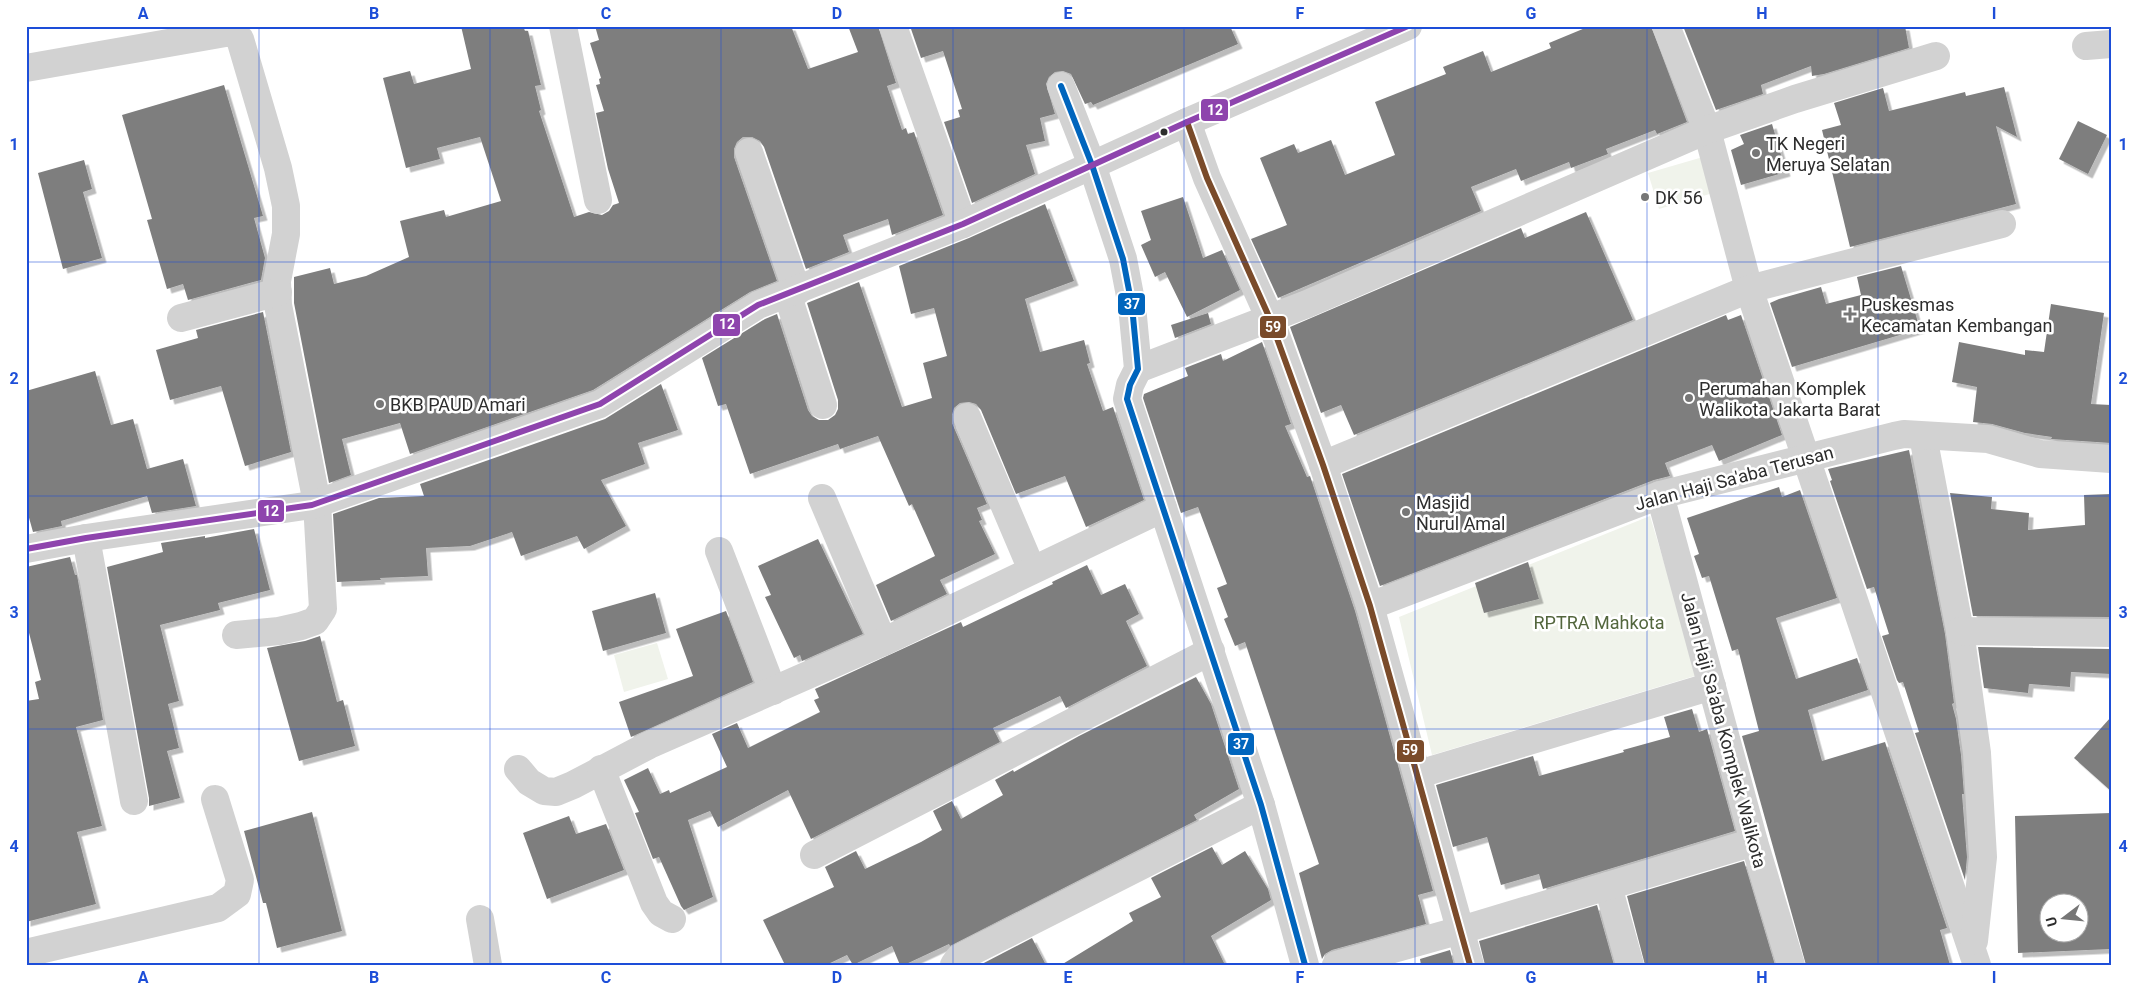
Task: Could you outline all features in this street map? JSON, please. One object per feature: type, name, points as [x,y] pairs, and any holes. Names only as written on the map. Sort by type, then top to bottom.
[{"type":"street","points":[[563,26],[598,200]]},
{"type":"street","points":[[893,26],[963,224]]},
{"type":"street","points":[[26,549],[86,538],[312,505],[600,404],[758,305],[963,224],[1187,122],[1408,26]]},
{"type":"street","points":[[1666,26],[1707,130],[1749,288],[1977,961]]},
{"type":"street","points":[[26,68],[231,32],[240,38],[278,168],[286,206],[286,234],[280,256],[278,305],[317,503],[323,609],[315,621],[301,626],[279,631],[236,635]]},
{"type":"street","points":[[1138,369],[1270,319],[1707,130],[1795,99],[1936,56]]},
{"type":"street","points":[[1061,86],[1092,165],[1123,259],[1132,306],[1138,369],[1130,385],[1127,399],[1260,805],[1305,965]]},
{"type":"street","points":[[1187,122],[1207,178],[1270,319],[1323,465],[1370,606],[1470,965]]},
{"type":"street","points":[[749,152],[792,292],[823,405]]},
{"type":"street","points":[[1323,465],[1749,288],[2002,224]]},
{"type":"street","points":[[181,318],[278,292]]},
{"type":"street","points":[[967,418],[1032,570]]},
{"type":"street","name":"Jalan Haji Sa'aba Terusan","points":[[1370,606],[1660,495],[1904,434],[1988,439],[2040,454],[2111,459]]},
{"type":"street","points":[[1923,436],[1960,631],[1977,753],[1983,857],[1977,961]]},
{"type":"street","name":"Jalan Haji Sa'aba Komplek Walikota","points":[[1660,495],[1754,842],[1792,965]]},
{"type":"street","points":[[822,498],[882,642]]},
{"type":"street","points":[[518,768],[535,787],[544,791],[556,792],[649,745],[882,642],[1163,508]]},
{"type":"street","points":[[86,538],[134,802]]},
{"type":"street","points":[[719,551],[774,691]]},
{"type":"street","points":[[1960,631],[2111,633]]},
{"type":"street","points":[[814,855],[1211,651]]},
{"type":"street","points":[[1418,774],[1712,686]]},
{"type":"street","points":[[601,769],[654,903],[661,913],[672,919]]},
{"type":"street","points":[[26,953],[218,908],[229,901],[237,894],[240,880],[215,799]]},
{"type":"street","points":[[954,964],[959,958],[1260,805]]},
{"type":"street","points":[[1336,965],[1461,930],[1754,842]]},
{"type":"street","points":[[1608,886],[1630,965]]},
{"type":"street","points":[[480,919],[488,965]]},
{"type":"green space","points":[[1703,157],[1713,193],[1659,209],[1648,173]]},
{"type":"green space","name":"RPTRA Mahkota","points":[[1650,516],[1698,675],[1432,755],[1399,617]]},
{"type":"green space","points":[[657,643],[668,679],[624,692],[614,655]]},
{"type":"building","points":[[461,26],[523,26],[525,31],[528,31],[541,85],[535,86],[541,110],[539,111],[574,217],[589,212],[602,215],[609,211],[613,205],[619,203],[608,169],[596,113],[604,111],[596,85],[600,84],[599,79],[601,78],[590,43],[599,40],[595,26],[791,26],[808,69],[858,52],[848,26],[878,26],[896,83],[887,86],[902,130],[906,128],[908,134],[914,132],[943,215],[892,235],[888,219],[843,235],[849,252],[806,269],[764,147],[760,141],[752,137],[743,137],[737,142],[734,149],[734,157],[777,281],[750,292],[593,390],[410,454],[400,423],[342,439],[351,475],[329,483],[294,303],[294,277],[330,268],[334,284],[366,276],[409,257],[400,221],[444,210],[446,217],[501,201],[480,137],[437,148],[440,159],[406,168],[383,78],[410,71],[414,84],[471,69]]},
{"type":"building","points":[[910,26],[1230,26],[1238,44],[1093,105],[1091,102],[1085,104],[1071,74],[1063,71],[1055,72],[1049,77],[1046,84],[1055,114],[1040,118],[1045,141],[1026,145],[1035,174],[972,203],[944,122],[960,117],[958,110],[962,109],[943,51],[921,58]]},
{"type":"building","points":[[1590,26],[1651,26],[1687,122],[1657,134],[1655,130],[1606,149],[1608,154],[1571,168],[1569,162],[1521,181],[1516,169],[1471,187],[1481,211],[1278,298],[1251,239],[1287,225],[1260,158],[1294,144],[1298,153],[1331,140],[1345,175],[1395,155],[1375,102],[1446,74],[1443,67],[1483,51],[1491,72],[1551,48],[1549,43]]},
{"type":"building","points":[[1683,26],[1905,26],[1909,48],[1824,74],[1812,76],[1811,66],[1761,85],[1763,94],[1716,110]]},
{"type":"building","points":[[224,85],[263,216],[254,218],[265,258],[261,280],[188,300],[183,284],[167,289],[147,220],[152,219],[122,115]]},
{"type":"building","points":[[2004,87],[2017,137],[1996,126],[2016,204],[1850,247],[1822,130],[1841,125],[1834,103],[1883,88],[1889,111],[1965,92],[1966,96]]},
{"type":"building","points":[[2078,121],[2107,135],[2088,174],[2059,159]]},
{"type":"building","name":"TK Negeri Meruya Selatan","points":[[1772,124],[1786,172],[1741,185],[1731,150],[1744,144],[1740,135]]},
{"type":"building","points":[[84,160],[92,189],[83,192],[102,258],[63,269],[38,173]]},
{"type":"building","points":[[1183,197],[1203,258],[1222,250],[1240,290],[1187,317],[1165,272],[1155,277],[1141,245],[1151,240],[1141,211]]},
{"type":"building","points":[[1045,204],[1074,281],[1025,299],[1040,352],[1084,340],[1090,363],[1087,364],[1103,411],[1113,407],[1144,500],[1086,527],[1065,476],[1016,494],[981,410],[976,404],[969,402],[960,403],[954,408],[952,423],[987,504],[977,508],[982,520],[979,521],[995,554],[940,580],[947,594],[891,621],[876,585],[935,556],[912,504],[909,506],[878,436],[840,449],[838,444],[750,474],[726,404],[718,406],[702,358],[765,319],[777,314],[808,410],[812,416],[819,420],[828,420],[835,415],[838,409],[838,400],[807,303],[859,282],[902,407],[932,398],[923,363],[947,356],[934,308],[911,314],[899,266],[969,238]]},
{"type":"building","points":[[1586,212],[1633,320],[1354,435],[1341,405],[1321,413],[1290,327],[1521,228],[1525,238]]},
{"type":"building","name":"Puskesmas Kecamatan Kembangan","points":[[1901,266],[1920,329],[1792,367],[1770,303],[1821,287],[1826,304],[1861,295],[1857,277]]},
{"type":"building","points":[[2051,304],[2104,313],[2091,404],[2111,405],[2111,443],[2051,439],[2052,437],[2025,433],[1992,424],[1973,422],[1977,387],[1952,382],[1959,342],[2025,355],[2025,350],[2044,352]]},
{"type":"building","points":[[263,312],[291,452],[245,466],[221,386],[170,400],[156,350],[198,338],[196,330]]},
{"type":"building","points":[[1208,313],[1211,324],[1175,338],[1171,325]]},
{"type":"building","points":[[1726,315],[1728,320],[1741,315],[1782,435],[1719,461],[1712,445],[1665,463],[1670,476],[1654,480],[1380,586],[1342,474]]},
{"type":"building","points":[[1262,342],[1291,424],[1285,426],[1307,477],[1310,476],[1355,611],[1433,891],[1418,895],[1426,924],[1332,950],[1325,954],[1322,959],[1299,873],[1319,864],[1245,642],[1235,646],[1224,619],[1228,617],[1217,588],[1227,584],[1198,507],[1181,513],[1143,398],[1144,394],[1188,376],[1185,368],[1221,354],[1223,361]]},
{"type":"building","points":[[95,371],[111,425],[133,419],[147,469],[183,459],[196,506],[152,513],[147,496],[61,521],[62,526],[33,532],[26,507],[26,391]]},
{"type":"building","points":[[661,384],[678,430],[638,443],[645,464],[601,480],[626,526],[584,549],[577,536],[521,556],[512,532],[470,546],[426,548],[428,576],[337,582],[333,514],[379,498],[424,496],[420,484],[605,419]]},
{"type":"building","points":[[1909,450],[1945,634],[1954,703],[1952,704],[1961,755],[1967,857],[1965,880],[1915,733],[1919,732],[1903,682],[1899,683],[1897,680],[1882,636],[1889,634],[1874,587],[1867,589],[1830,481],[1832,480],[1828,469]]},
{"type":"building","points":[[1779,487],[1782,497],[1800,490],[1837,598],[1776,618],[1796,679],[1857,658],[1868,690],[1808,710],[1822,761],[1885,742],[1947,928],[1940,930],[1950,965],[1806,965],[1742,736],[1759,731],[1738,649],[1732,651],[1709,576],[1702,578],[1694,556],[1699,554],[1687,518]]},
{"type":"building","points":[[1950,493],[1992,497],[1991,509],[2029,513],[2028,530],[2085,525],[2084,495],[2111,494],[2111,617],[1973,616]]},
{"type":"building","points":[[254,529],[270,590],[218,603],[220,610],[160,625],[179,701],[168,704],[179,748],[167,751],[180,798],[149,806],[107,567],[163,552],[161,543],[205,536],[205,538]]},
{"type":"building","points":[[818,539],[863,634],[802,661],[800,655],[794,658],[765,597],[771,595],[758,566]]},
{"type":"building","points":[[70,557],[75,575],[77,575],[103,720],[76,727],[102,826],[77,832],[96,904],[26,922],[26,701],[39,699],[35,682],[41,680],[26,621],[26,567]]},
{"type":"building","points":[[1528,562],[1539,599],[1484,613],[1475,583]]},
{"type":"building","points":[[1087,565],[1101,595],[1125,584],[1139,614],[1126,621],[1147,666],[1066,708],[1060,696],[993,728],[1000,742],[811,839],[788,790],[718,827],[710,811],[688,820],[713,897],[684,910],[659,857],[653,859],[635,813],[639,812],[624,780],[648,768],[660,794],[669,790],[670,793],[727,767],[712,734],[737,723],[748,748],[820,712],[814,700],[819,698],[815,689],[961,622],[963,627],[1053,584],[1052,582]]},
{"type":"building","points":[[655,593],[666,633],[603,651],[592,611]]},
{"type":"building","points":[[726,611],[753,682],[631,737],[619,702],[693,676],[676,629]]},
{"type":"building","points":[[320,636],[337,702],[343,700],[355,746],[299,761],[267,648],[305,641]]},
{"type":"building","points":[[1978,647],[2111,649],[2111,674],[2071,672],[2070,687],[2029,684],[2028,693],[1984,688]]},
{"type":"building","points":[[1196,677],[1211,704],[1239,789],[1194,815],[1197,820],[950,946],[949,944],[904,965],[900,965],[892,946],[853,965],[847,955],[826,965],[785,965],[763,920],[834,887],[825,867],[856,851],[865,869],[921,842],[942,830],[933,811],[952,801],[961,819],[1003,795],[995,780],[1013,770],[1014,772],[1079,736]]},
{"type":"building","points":[[1692,709],[1699,732],[1707,729],[1735,831],[1543,889],[1539,874],[1501,885],[1487,837],[1453,847],[1436,785],[1533,756],[1539,776],[1624,752],[1623,750],[1670,737],[1664,717]]},
{"type":"building","points":[[2111,717],[2111,791],[2074,758]]},
{"type":"building","points":[[312,812],[342,931],[277,948],[266,903],[263,903],[244,831]]},
{"type":"building","points":[[2111,813],[2111,949],[2018,953],[2015,816]]},
{"type":"building","points":[[569,816],[576,834],[606,824],[624,870],[547,899],[523,833]]},
{"type":"building","points":[[1212,847],[1222,865],[1245,851],[1268,889],[1271,900],[1211,936],[1225,965],[1061,965],[1133,921],[1129,913],[1161,897],[1151,878]]},
{"type":"building","points":[[1744,861],[1775,965],[1645,965],[1627,896]]},
{"type":"building","points":[[1597,905],[1614,965],[1485,965],[1479,941]]},
{"type":"building","points":[[1032,938],[1046,965],[980,965]]},
{"type":"building","points":[[1450,950],[1454,965],[1421,965],[1420,959]]},
{"type":"transit line","name":"12","points":[[26,549],[86,538],[312,505],[600,404],[758,305],[963,224],[1187,122],[1408,26]]},
{"type":"transit line","name":"37","points":[[1061,86],[1092,165],[1123,259],[1132,306],[1138,369],[1130,385],[1127,399],[1261,805],[1305,965]]},
{"type":"transit line","name":"59","points":[[1187,122],[1207,178],[1270,319],[1323,465],[1370,606],[1470,965]]},
{"type":"place","name":"TK Negeri Meruya Selatan","points":[[1756,153]]},
{"type":"place","name":"DK 56","points":[[1645,197]]},
{"type":"place","name":"Puskesmas Kecamatan Kembangan","points":[[1850,314]]},
{"type":"place","name":"Perumahan Komplek Walikota Jakarta Barat","points":[[1689,398]]},
{"type":"place","name":"BKB PAUD Amari","points":[[380,404]]},
{"type":"place","name":"Masjid Nurul Amal","points":[[1406,512]]}]
